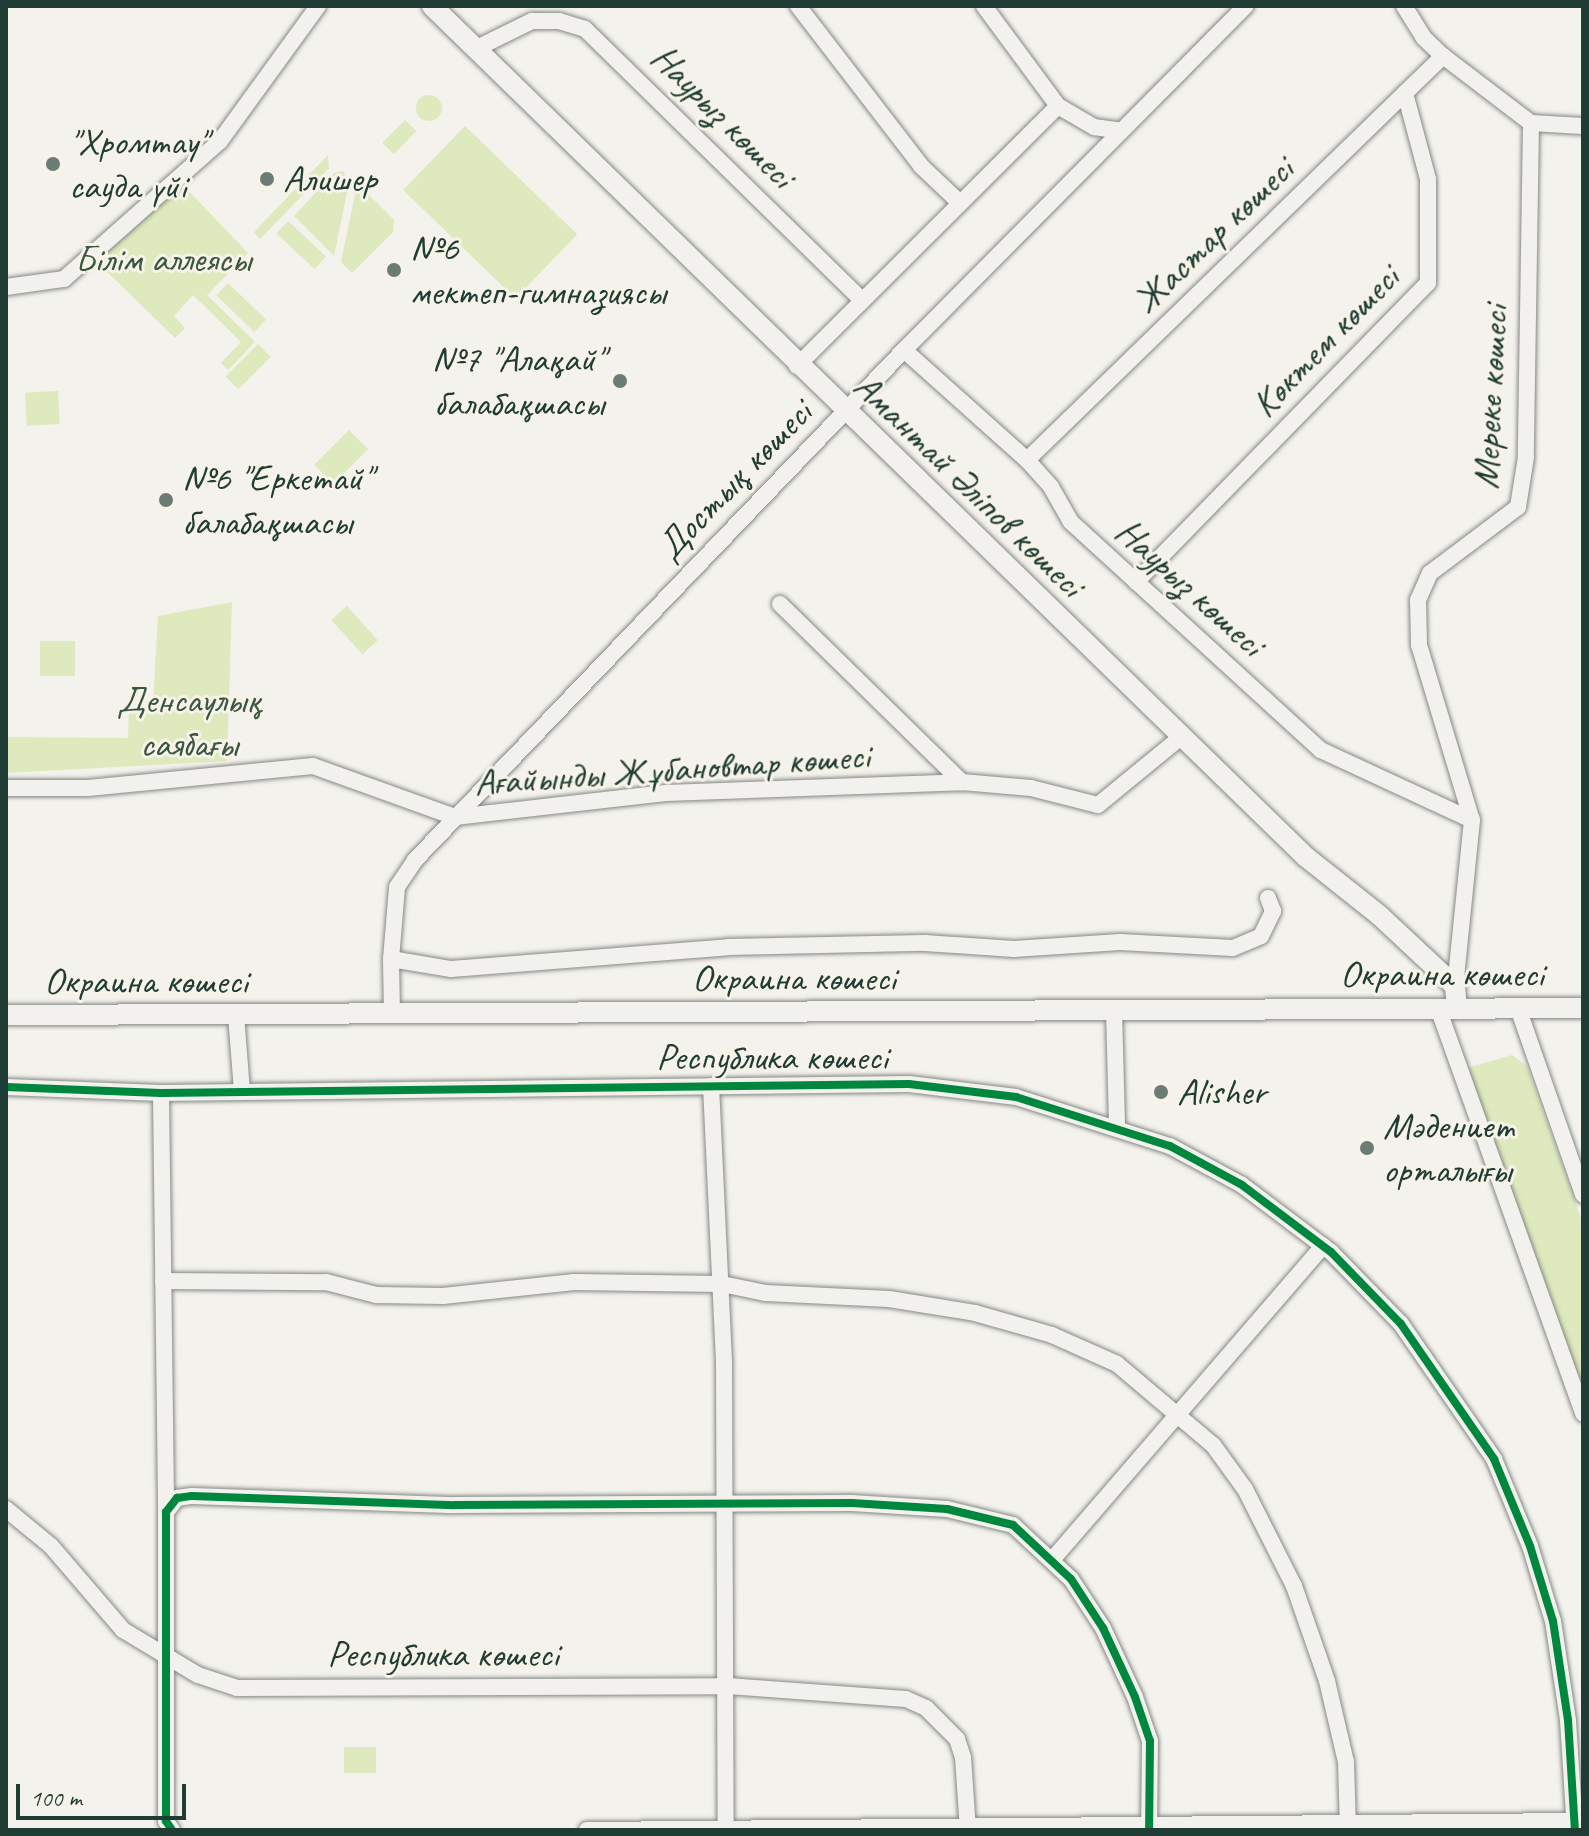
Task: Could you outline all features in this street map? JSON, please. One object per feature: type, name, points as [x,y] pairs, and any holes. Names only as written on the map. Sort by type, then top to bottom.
[{"type":"main road","name":"Амантай Әліпов көшесі","points":[[432,6],[844,412],[1306,857],[1379,915],[1455,986]]},
{"type":"main road","points":[[1447,1008],[1455,986]]},
{"type":"main road","name":"Окраина көшесі","points":[[6,1015],[1583,1008]]},
{"type":"street","points":[[6,287],[64,279],[220,141],[318,6]]},
{"type":"street","points":[[798,6],[921,166],[960,203]]},
{"type":"street","points":[[984,6],[1058,106],[1094,127],[1121,131]]},
{"type":"street","name":"Достық көшесі","points":[[392,1013],[391,959],[397,887],[455,817],[904,350],[1246,6]]},
{"type":"street","points":[[1404,6],[1423,37],[1443,56],[1531,123],[1583,126]]},
{"type":"street","name":"Наурыз көшесі","points":[[475,49],[499,33],[532,21],[559,21],[585,29],[637,74],[862,300]]},
{"type":"street","name":"Жастар көшесі","points":[[1027,460],[1443,56]]},
{"type":"street","name":"Көктем көшесі","points":[[1136,582],[1428,283],[1428,179],[1405,93]]},
{"type":"street","points":[[797,366],[1058,106]]},
{"type":"street","name":"Мереке көшесі","points":[[1455,986],[1472,820],[1419,645],[1418,600],[1430,573],[1518,507],[1526,457],[1531,123]]},
{"type":"street","name":"Наурыз көшесі","points":[[904,350],[1027,460],[1051,487],[1071,522],[1321,750],[1472,820]]},
{"type":"street","points":[[780,604],[962,782]]},
{"type":"street","name":"Ағайынды Жұбановтар көшесі","points":[[6,788],[88,788],[313,766],[455,817],[666,793],[962,782],[1031,788],[1098,805],[1181,737]]},
{"type":"street","points":[[391,959],[451,969],[728,947],[925,943],[1014,949],[1120,942],[1233,948],[1253,941],[1267,928],[1273,911],[1268,898]]},
{"type":"street","points":[[1447,1008],[1583,1414]]},
{"type":"street","points":[[1518,1008],[1583,1195]]},
{"type":"street","points":[[1114,1010],[1117,1127]]},
{"type":"street","points":[[236,1015],[242,1091]]},
{"type":"street","name":"Республика көшесі","points":[[6,1087],[161,1093],[909,1084],[1016,1097],[1117,1127],[1170,1146],[1242,1185],[1323,1246],[1401,1324],[1494,1459],[1530,1546],[1553,1621],[1568,1720],[1575,1826],[587,1830]]},
{"type":"street","name":"Республика көшесі","points":[[711,1086],[722,1284],[728,1686],[726,1829]]},
{"type":"street","points":[[161,1093],[168,1827]]},
{"type":"street","points":[[1052,1560],[1323,1246]]},
{"type":"street","points":[[163,1281],[326,1282],[376,1295],[443,1296],[574,1282],[722,1284],[766,1293],[889,1299],[975,1313],[1052,1335],[1117,1364],[1180,1414],[1213,1445],[1245,1489],[1294,1586],[1327,1681],[1346,1762],[1348,1826]]},
{"type":"street","points":[[166,1512],[177,1498],[192,1496],[455,1505],[724,1501],[947,1509],[1013,1525],[1052,1560],[1103,1628],[1135,1697],[1150,1741],[1148,1826]]},
{"type":"street","name":"Республика көшесі","points":[[7,1513],[51,1546],[123,1630],[165,1657],[237,1688],[728,1686],[885,1695],[926,1708],[957,1739],[963,1757],[968,1829]]},
{"type":"green space","points":[[429,95],[439,98],[442,108],[439,118],[429,121],[419,118],[416,108],[419,98]]},
{"type":"green space","points":[[405,120],[416,131],[394,154],[382,143]]},
{"type":"green space","points":[[465,126],[577,234],[515,298],[403,190]]},
{"type":"green space","points":[[328,155],[329,168],[260,239],[254,232]]},
{"type":"green space","points":[[343,171],[349,183],[334,256],[294,216],[334,173]]},
{"type":"green space","name":"Білім аллеясы","points":[[182,184],[248,253],[207,295],[255,342],[228,370],[221,363],[241,342],[193,295],[174,316],[185,328],[175,338],[97,262]]},
{"type":"green space","points":[[362,188],[394,220],[393,232],[352,273],[341,262],[356,190]]},
{"type":"green space","points":[[288,221],[326,256],[314,269],[276,233]]},
{"type":"green space","points":[[228,283],[266,320],[254,332],[216,295]]},
{"type":"green space","points":[[258,344],[271,357],[238,389],[225,377]]},
{"type":"green space","points":[[58,391],[60,424],[27,426],[25,393]]},
{"type":"green space","points":[[349,430],[368,449],[333,484],[314,465]]},
{"type":"green space","name":"Денсаулық саябағы","points":[[232,602],[227,761],[6,773],[6,737],[128,738],[129,708],[153,705],[158,616]]},
{"type":"green space","points":[[347,606],[378,640],[362,654],[331,620]]},
{"type":"green space","points":[[40,641],[75,641],[75,676],[40,676]]},
{"type":"green space","points":[[1512,1055],[1527,1066],[1583,1224],[1583,1406],[1467,1068]]},
{"type":"green space","points":[[344,1747],[376,1747],[376,1773],[344,1773]]},
{"type":"cycle path","points":[[6,1087],[161,1093],[909,1084],[1016,1097],[1170,1146],[1242,1185],[1331,1252],[1401,1324],[1494,1459],[1530,1546],[1553,1621],[1568,1720],[1575,1830]]},
{"type":"cycle path","points":[[172,1830],[166,1821],[166,1512],[177,1498],[192,1496],[455,1505],[852,1503],[947,1509],[1013,1525],[1071,1579],[1103,1628],[1135,1697],[1150,1741],[1149,1830]]},
{"type":"place","name":"\"Хромтау\" сауда үйі","points":[[53,164]]},
{"type":"place","name":"Алишер","points":[[267,179]]},
{"type":"place","name":"№6 мектеп-гимназиясы","points":[[394,270]]},
{"type":"place","name":"№7 \"Алақай\" балабақшасы","points":[[620,381]]},
{"type":"place","name":"№6 \"Еркетай\" балабақшасы","points":[[166,500]]},
{"type":"place","name":"Alisher","points":[[1161,1092]]},
{"type":"place","name":"Мәдениет орталығы","points":[[1367,1148]]}]
